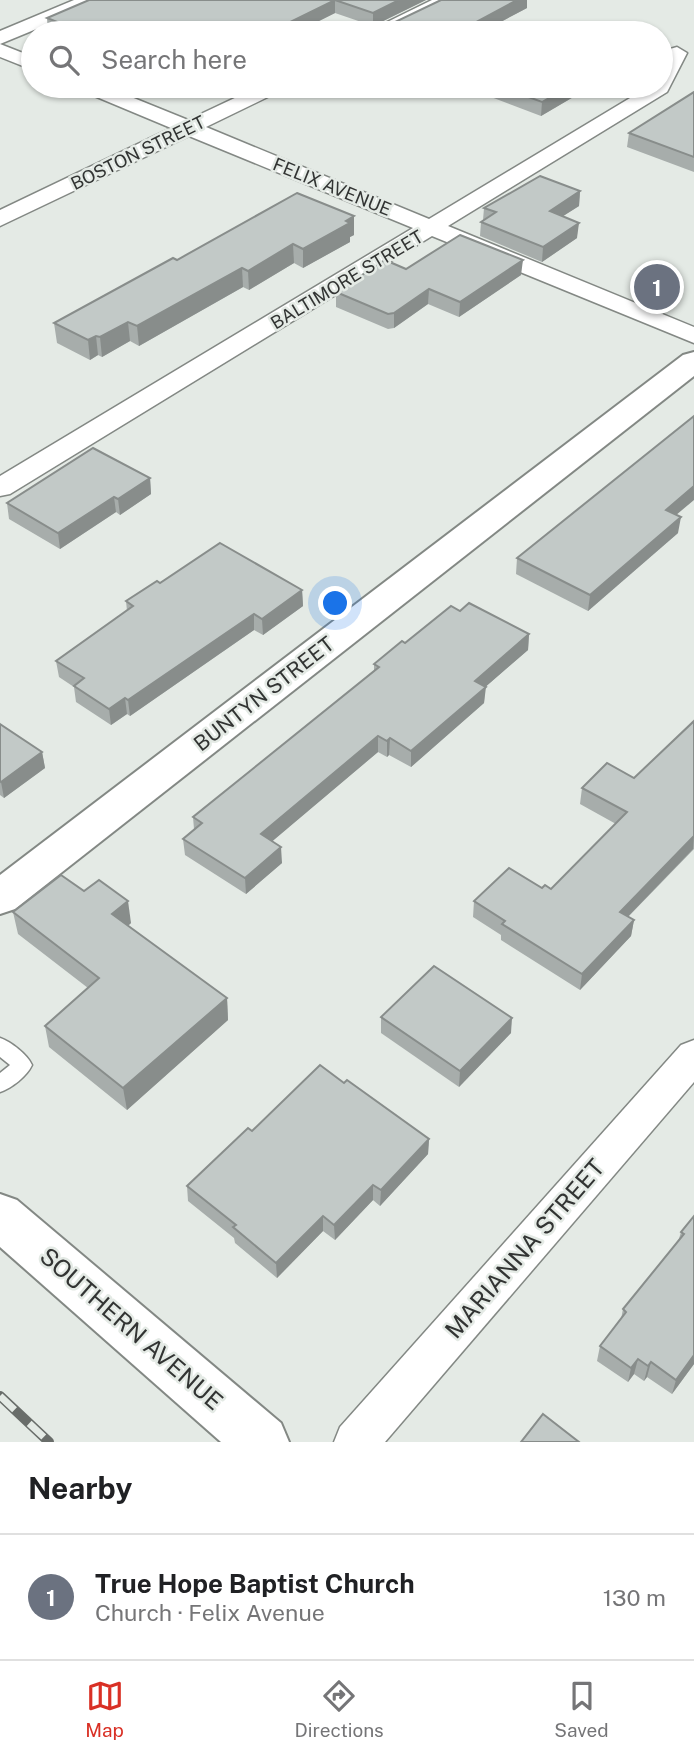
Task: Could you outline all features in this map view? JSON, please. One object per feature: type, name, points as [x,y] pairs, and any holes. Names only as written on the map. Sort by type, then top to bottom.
[{"type":"street","points":[[40,21],[90,0]]},
{"type":"street","points":[[404,21],[446,0]]},
{"type":"street","points":[[0,38],[21,29]]},
{"type":"street","points":[[0,50],[21,59]]},
{"type":"street","name":"BALTIMORE STREET","points":[[673,61],[677,53]]},
{"type":"street","name":"FELIX AVENUE","points":[[116,98],[694,336]]},
{"type":"street","name":"BOSTON STREET","points":[[0,219],[251,98]]},
{"type":"street","name":"BALTIMORE STREET","points":[[0,488],[644,98]]},
{"type":"street","name":"BUNTYN STREET","points":[[0,898],[694,361]]},
{"type":"street","name":"MARIANNA STREET","points":[[356,1442],[694,1056]]},
{"type":"street","name":"SOUTHERN AVENUE","points":[[0,1216],[262,1442]]},
{"type":"lane","points":[[0,1046],[23,1065],[0,1084]]},
{"type":"building","points":[[89,0],[335,0],[292,21],[55,21],[47,18]]},
{"type":"building","points":[[335,0],[399,0],[373,13]]},
{"type":"building","points":[[441,0],[517,0],[478,21],[397,21]]},
{"type":"building","points":[[694,92],[694,157],[629,133]]},
{"type":"building","points":[[531,98],[549,98],[542,102]]},
{"type":"building","points":[[540,176],[580,191],[550,211],[579,223],[543,247],[481,222],[496,212],[484,208]]},
{"type":"building","points":[[297,193],[354,216],[346,221],[350,223],[303,249],[293,244],[248,271],[242,268],[137,326],[128,322],[100,337],[88,340],[54,323],[173,258],[177,260]]},
{"type":"building","points":[[460,235],[523,260],[460,302],[429,289],[394,313],[388,314],[336,292],[385,260],[406,269]]},
{"type":"building","points":[[694,416],[694,486],[666,510],[681,517],[590,595],[517,558]]},
{"type":"building","points":[[93,448],[150,478],[118,499],[114,497],[58,533],[7,503]]},
{"type":"building","points":[[220,543],[302,590],[262,619],[254,614],[128,700],[125,698],[109,709],[74,686],[84,678],[56,661],[133,606],[126,601],[157,581],[160,583]]},
{"type":"building","points":[[469,603],[529,634],[475,681],[486,687],[411,751],[390,738],[387,741],[378,736],[261,834],[281,847],[245,878],[183,839],[202,823],[193,817],[379,667],[374,664],[451,606],[460,611]]},
{"type":"building","points":[[694,721],[694,836],[620,912],[634,920],[582,974],[502,924],[505,921],[474,901],[509,868],[542,888],[545,885],[551,889],[627,812],[582,788],[607,763],[634,778]]},
{"type":"building","points":[[0,724],[42,752],[1,782],[0,781]]},
{"type":"building","points":[[61,875],[84,891],[99,880],[128,901],[112,914],[227,998],[123,1088],[45,1026],[99,978],[13,912]]},
{"type":"building","points":[[434,966],[512,1018],[460,1071],[381,1017]]},
{"type":"building","points":[[320,1065],[344,1083],[347,1080],[429,1139],[381,1190],[373,1185],[334,1225],[323,1216],[276,1263],[233,1227],[236,1225],[187,1186],[248,1128],[252,1131]]},
{"type":"building","points":[[694,1216],[694,1355],[676,1380],[651,1362],[648,1366],[638,1359],[631,1368],[600,1346],[626,1312],[623,1309],[684,1234],[681,1232]]},
{"type":"building","points":[[543,1414],[579,1442],[521,1442]]},
{"type":"railway","points":[[0,1396],[49,1442]]},
{"type":"place","name":"True Hope Baptist Church","points":[[657,287]]}]
